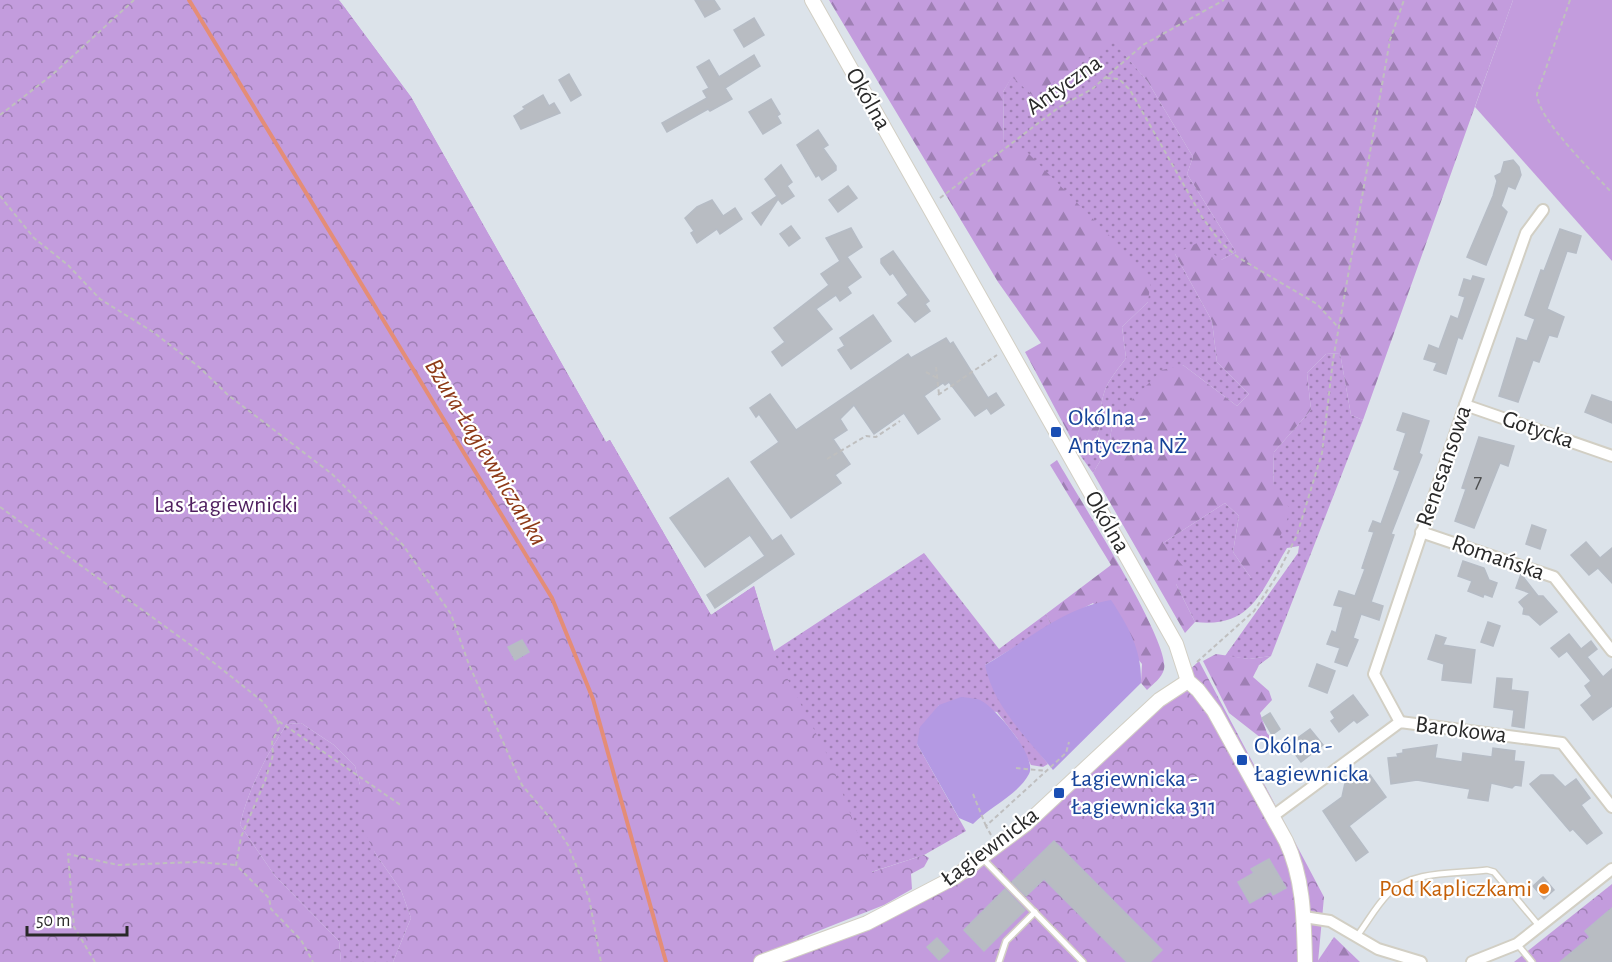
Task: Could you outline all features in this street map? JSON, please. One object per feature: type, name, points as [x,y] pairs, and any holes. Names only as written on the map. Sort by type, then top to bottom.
[{"type":"street","name":"Okólna","points":[[812,0],[1176,644],[1188,681],[1214,711],[1273,816],[1294,859],[1304,918],[1305,962]]},
{"type":"street","name":"Renesansowa","points":[[1400,722],[1374,674],[1421,532],[1526,233],[1543,210]]},
{"type":"street","name":"Gotycka","points":[[1465,405],[1612,456]]},
{"type":"street","name":"Romańska","points":[[1421,532],[1554,577],[1612,651]]},
{"type":"street","name":"Łagiewnicka","points":[[761,962],[889,912],[941,885],[982,858],[1026,824],[1159,700],[1188,681]]},
{"type":"street","name":"Barokowa","points":[[1273,816],[1400,722],[1562,743],[1612,807]]},
{"type":"street","points":[[1472,962],[1517,944],[1612,869]]},
{"type":"street","points":[[1304,918],[1330,921],[1356,938],[1390,954],[1421,962]]},
{"type":"lane","points":[[982,858],[1083,962]]},
{"type":"lane","points":[[1356,938],[1387,894],[1398,885],[1410,879],[1487,870],[1494,872],[1540,927]]},
{"type":"lane","points":[[999,962],[1006,941],[1035,912]]},
{"type":"lane","points":[[1517,944],[1532,962]]},
{"type":"path","points":[[0,114],[52,75],[134,0]]},
{"type":"path","name":"Antyczna","points":[[929,207],[1004,147],[1106,78],[1143,45],[1224,0]]},
{"type":"path","points":[[1188,681],[1201,656],[1254,611],[1276,577],[1297,535],[1322,453],[1338,327],[1390,40],[1404,0]]},
{"type":"path","points":[[1570,0],[1537,94],[1537,105],[1547,120],[1612,193]]},
{"type":"path","points":[[1106,78],[1119,79],[1130,90],[1202,217],[1221,243],[1239,258],[1317,304],[1338,327]]},
{"type":"path","points":[[0,196],[34,238],[68,265],[100,299],[153,332],[199,367],[228,395],[332,474],[403,545],[451,614],[468,662],[522,785],[550,818],[568,845],[589,898],[601,962]]},
{"type":"path","points":[[936,367],[938,395],[999,352]]},
{"type":"path","points":[[926,372],[938,378]]},
{"type":"path","points":[[827,459],[866,436],[882,433],[900,421]]},
{"type":"path","points":[[0,507],[199,651],[262,701],[278,720],[402,806]]},
{"type":"path","points":[[236,865],[241,837],[273,755],[272,742],[279,728],[278,720]]},
{"type":"path","points":[[986,826],[1066,753],[1069,742]]},
{"type":"path","points":[[1016,768],[1047,771]]},
{"type":"path","points":[[973,794],[994,840]]},
{"type":"path","points":[[95,962],[74,927],[68,854],[118,866],[196,862],[236,865],[269,898],[271,909],[301,940],[313,962]]},
{"type":"green space","name":"Las Łagiewnicki","points":[[0,0],[339,0],[411,97],[606,442],[610,440],[711,615],[754,586],[773,651],[831,762],[872,872],[924,855],[929,858],[924,867],[911,874],[912,889],[884,905],[803,937],[804,941],[971,877],[1199,661],[1324,897],[1318,962],[393,962],[411,918],[401,890],[375,853],[360,823],[360,785],[355,766],[334,745],[301,723],[287,724],[272,747],[253,785],[240,825],[275,876],[339,941],[341,962],[0,962]]},
{"type":"green space","points":[[339,0],[411,97],[606,442],[610,440],[711,615],[754,586],[774,651],[924,553],[999,649],[1046,614],[1051,625],[985,665],[1007,712],[1048,764],[1043,767],[1031,765],[1017,738],[997,712],[939,705],[917,744],[966,831],[924,855],[859,876]]},
{"type":"green space","points":[[829,0],[1513,0],[1363,420],[1351,415],[1340,353],[1326,354],[1307,373],[1311,410],[1274,452],[1273,486],[1291,510],[1275,549],[1251,578],[1233,552],[1239,516],[1225,503],[1163,543],[1183,566],[1176,584],[1195,622],[1185,633],[1093,473],[1109,446],[1113,419],[1162,370],[1183,365],[1237,406],[1249,394],[1217,362],[1212,321],[1175,254],[1199,242],[1221,260],[1236,252],[1187,174],[1193,157],[1148,82],[1113,41],[1033,96],[1012,77],[1003,92],[1004,147],[1028,153],[1151,278],[1148,302],[1122,327],[1126,358],[1105,390],[1100,424],[1095,439],[1080,455],[1025,352],[1041,343],[998,282]]},
{"type":"green space","points":[[1513,0],[1612,0],[1612,261],[1475,107]]},
{"type":"green space","points":[[1113,40],[1148,82],[1193,157],[1187,174],[1236,252],[1221,260],[1175,254],[1212,321],[1217,362],[1249,394],[1237,406],[1183,365],[1113,419],[1109,446],[1093,473],[1080,455],[1095,439],[1100,424],[1105,390],[1126,358],[1122,327],[1148,302],[1004,147],[1003,92],[1012,76]]},
{"type":"green space","points":[[1340,353],[1351,415],[1363,420],[1271,656],[1249,659],[1225,656],[1298,553],[1299,546],[1287,548],[1262,592],[1243,613],[1214,623],[1195,622],[1176,584],[1163,543],[1225,503],[1239,516],[1233,552],[1251,578],[1273,486],[1274,452],[1311,410],[1307,373],[1326,354]]},
{"type":"green space","points":[[1057,460],[1120,566],[1153,629],[1162,654],[1164,669],[1147,690],[1141,683],[1142,664],[1093,603],[1051,625],[1046,614],[1111,565],[1050,465]]},
{"type":"green space","points":[[1216,654],[1249,659],[1271,656],[1259,665],[1253,677],[1269,691],[1272,700],[1260,713],[1267,733],[1276,743],[1261,738],[1229,713],[1203,661]]},
{"type":"green space","points":[[301,723],[334,745],[355,766],[360,785],[360,802],[375,853],[401,890],[411,918],[393,962],[341,962],[339,941],[275,876],[240,825],[253,785],[272,747],[287,724]]},
{"type":"green space","points":[[1612,884],[1612,962],[1514,962]]},
{"type":"green space","points":[[1334,937],[1360,962],[1317,962]]},
{"type":"shaded area","points":[[1111,600],[1137,650],[1141,683],[1053,770],[1003,708],[989,680],[985,665],[1061,618],[1094,604]]},
{"type":"shaded area","points":[[961,697],[980,700],[995,712],[1014,733],[1030,766],[1029,774],[1018,788],[973,824],[959,818],[917,744],[920,727],[939,705]]},
{"type":"building","points":[[695,0],[714,0],[720,9],[705,17]]},
{"type":"building","points":[[754,18],[764,35],[744,47],[734,30]]},
{"type":"building","points":[[754,55],[760,66],[725,88],[732,99],[710,111],[708,109],[667,132],[662,123],[707,98],[703,91],[709,88],[697,67],[709,60],[719,77]]},
{"type":"building","points":[[569,74],[581,95],[571,101],[559,80]]},
{"type":"building","points":[[543,95],[549,106],[554,103],[560,113],[521,129],[514,116],[525,109],[523,107]]},
{"type":"building","points":[[771,99],[780,114],[777,116],[781,123],[763,134],[749,112]]},
{"type":"building","points":[[818,130],[828,145],[823,148],[836,166],[836,170],[822,180],[819,175],[816,177],[797,145]]},
{"type":"building","points":[[1513,160],[1519,167],[1521,175],[1515,189],[1508,186],[1501,206],[1507,212],[1486,265],[1467,257],[1493,196],[1497,181],[1495,176],[1501,173],[1504,162]]},
{"type":"building","points":[[781,165],[792,182],[787,186],[794,196],[782,204],[778,199],[761,225],[752,213],[777,196],[765,179]]},
{"type":"building","points":[[848,186],[857,198],[838,212],[829,200]]},
{"type":"building","points":[[712,200],[723,216],[735,208],[742,219],[720,234],[717,229],[697,243],[691,233],[694,231],[685,218],[697,207]]},
{"type":"building","points":[[791,226],[800,238],[789,246],[780,234]]},
{"type":"building","points":[[851,228],[862,247],[847,257],[861,277],[847,287],[851,293],[840,301],[836,295],[816,309],[832,329],[782,366],[772,352],[785,342],[774,328],[829,285],[821,274],[840,261],[826,238]]},
{"type":"building","points":[[1560,229],[1581,236],[1576,253],[1567,251],[1547,309],[1564,317],[1557,337],[1549,335],[1539,362],[1533,360],[1518,402],[1499,396],[1517,338],[1527,341],[1535,319],[1525,315],[1541,270],[1544,271]]},
{"type":"building","points":[[893,251],[929,301],[925,304],[930,311],[915,322],[898,303],[908,295],[893,273],[890,275],[881,263],[881,259]]},
{"type":"building","points":[[1473,276],[1484,279],[1462,339],[1458,337],[1446,374],[1434,370],[1437,363],[1424,359],[1429,345],[1439,349],[1451,316],[1458,319],[1465,297],[1459,295],[1464,279],[1471,281]]},
{"type":"building","points":[[873,315],[891,341],[851,369],[838,350],[845,346],[840,338]]},
{"type":"building","points":[[946,338],[950,344],[953,342],[988,398],[996,393],[1004,405],[991,414],[987,408],[975,416],[949,382],[945,385],[943,383],[924,396],[940,419],[918,434],[904,413],[874,434],[854,405],[840,419],[847,430],[833,439],[850,464],[835,475],[841,483],[791,518],[751,462],[779,442],[759,414],[756,417],[750,408],[770,394],[796,430],[908,354],[911,358]]},
{"type":"building","points":[[1592,395],[1612,402],[1612,423],[1585,412]]},
{"type":"building","points":[[1403,413],[1429,421],[1419,453],[1422,455],[1391,534],[1394,535],[1371,602],[1383,606],[1379,620],[1361,614],[1353,638],[1358,640],[1347,666],[1335,662],[1340,648],[1327,644],[1332,631],[1336,633],[1343,607],[1334,605],[1339,591],[1355,596],[1365,569],[1362,568],[1374,532],[1369,531],[1373,521],[1381,524],[1400,471],[1394,469],[1406,433],[1397,430]]},
{"type":"building","points":[[1479,437],[1514,446],[1508,466],[1500,463],[1474,528],[1455,521],[1466,489],[1462,488]]},
{"type":"building","points":[[728,478],[772,541],[781,535],[794,554],[715,608],[707,595],[765,556],[750,535],[705,567],[670,518]]},
{"type":"building","points":[[1532,525],[1546,530],[1540,549],[1526,544]]},
{"type":"building","points":[[1586,542],[1600,558],[1612,548],[1612,583],[1598,568],[1589,575],[1571,555]]},
{"type":"building","points":[[1463,561],[1484,568],[1489,580],[1497,583],[1492,597],[1484,594],[1483,597],[1468,591],[1472,581],[1458,576]]},
{"type":"building","points":[[1521,574],[1538,596],[1543,596],[1557,612],[1540,625],[1529,615],[1523,614],[1524,608],[1519,602],[1530,593],[1516,588]]},
{"type":"building","points":[[1488,622],[1500,626],[1493,646],[1481,642]]},
{"type":"building","points":[[1569,634],[1581,649],[1591,641],[1597,649],[1587,657],[1603,677],[1612,669],[1612,706],[1593,720],[1581,705],[1592,696],[1585,686],[1591,681],[1567,651],[1559,657],[1551,648]]},
{"type":"building","points":[[1436,635],[1446,638],[1443,645],[1475,650],[1471,683],[1442,680],[1444,664],[1428,659]]},
{"type":"building","points":[[522,640],[529,652],[515,660],[508,647]]},
{"type":"building","points":[[1317,664],[1335,671],[1327,693],[1309,686]]},
{"type":"building","points":[[1497,678],[1512,679],[1511,690],[1528,692],[1524,728],[1512,726],[1514,710],[1494,707]]},
{"type":"building","points":[[1353,695],[1368,715],[1357,723],[1354,720],[1339,732],[1331,721],[1335,718],[1331,712]]},
{"type":"building","points":[[1270,713],[1280,729],[1272,735],[1262,718]]},
{"type":"building","points":[[1310,729],[1323,745],[1301,762],[1295,754],[1302,749],[1295,740]]},
{"type":"building","points":[[1437,745],[1435,758],[1462,762],[1463,753],[1492,757],[1493,748],[1515,751],[1514,761],[1524,762],[1521,786],[1515,785],[1512,788],[1491,783],[1488,801],[1468,798],[1470,789],[1417,780],[1391,784],[1388,758],[1398,757],[1397,754],[1403,753],[1403,750]]},
{"type":"building","points":[[1370,775],[1386,797],[1349,826],[1368,852],[1356,861],[1323,811],[1342,797],[1345,783],[1352,778],[1356,782]]},
{"type":"building","points":[[1541,775],[1553,775],[1565,787],[1576,779],[1590,798],[1581,805],[1602,833],[1587,844],[1573,829],[1570,831],[1530,784]]},
{"type":"building","points":[[1054,841],[1162,950],[1150,962],[1127,962],[1044,879],[1026,896],[1012,882]]},
{"type":"building","points":[[1269,859],[1286,888],[1273,895],[1271,891],[1250,903],[1238,882],[1254,873],[1251,869]]},
{"type":"building","points":[[1543,877],[1554,890],[1544,899],[1533,886]]},
{"type":"building","points":[[1005,889],[1025,910],[984,951],[964,930]]},
{"type":"building","points":[[1612,908],[1612,962],[1560,962],[1590,937],[1585,931]]},
{"type":"building","points":[[937,938],[949,951],[939,960],[927,947]]},
{"type":"waterway","name":"Bzura-Łagiewniczanka","points":[[189,0],[552,598],[593,699],[666,962]]},
{"type":"place","name":"Okólna - Antyczna NŻ","points":[[1056,432]]},
{"type":"place","name":"Okólna - Łagiewnicka","points":[[1242,760]]},
{"type":"place","name":"Łagiewnicka - Łagiewnicka 311","points":[[1059,793]]},
{"type":"place","name":"Pod Kapliczkami","points":[[1544,889]]}]
